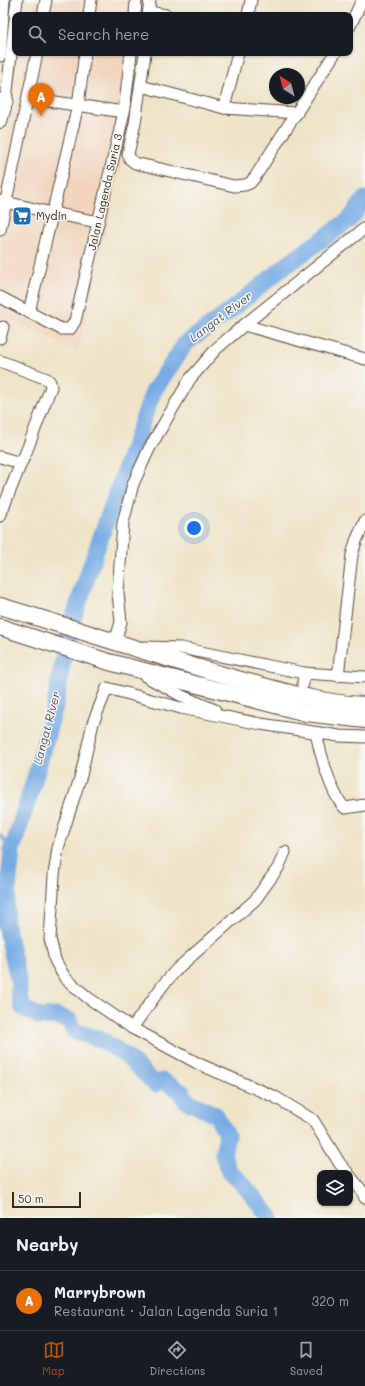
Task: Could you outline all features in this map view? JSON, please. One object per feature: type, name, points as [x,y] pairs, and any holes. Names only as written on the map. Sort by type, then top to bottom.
[{"type":"highway","points":[[0,606],[221,674],[303,696],[347,705],[365,705]]},
{"type":"highway","points":[[0,627],[109,662],[306,713],[365,720]]},
{"type":"main road","points":[[0,121],[3,100]]},
{"type":"street","points":[[0,50],[4,0]]},
{"type":"street","points":[[15,12],[17,0]]},
{"type":"street","points":[[44,12],[46,0]]},
{"type":"street","points":[[89,12],[91,0]]},
{"type":"street","points":[[135,12],[136,0]]},
{"type":"street","points":[[149,12],[150,0]]},
{"type":"street","points":[[249,12],[251,0]]},
{"type":"street","points":[[353,20],[362,0]]},
{"type":"street","points":[[3,100],[12,39]]},
{"type":"street","points":[[0,230],[3,202],[36,56]]},
{"type":"street","points":[[0,297],[29,312],[78,105],[84,56]]},
{"type":"street","name":"Jalan Lagenda Suria 3","points":[[29,312],[61,329],[70,329],[75,321],[124,112],[130,56]]},
{"type":"street","name":"Jalan Lagenda Suria 3","points":[[145,56],[135,123],[128,154],[130,159],[135,163],[223,184],[240,186],[250,183],[297,113]]},
{"type":"street","points":[[224,108],[237,56]]},
{"type":"street","points":[[141,86],[224,108],[297,113],[333,56]]},
{"type":"street","points":[[28,98],[124,112]]},
{"type":"street","points":[[3,202],[98,222]]},
{"type":"street","points":[[365,228],[216,349],[190,379],[149,450],[133,484],[123,523],[118,593],[121,622],[117,642],[181,648],[304,679],[338,676],[365,677]]},
{"type":"street","points":[[244,325],[365,359]]},
{"type":"street","points":[[0,361],[47,379],[50,382],[51,387],[25,455],[4,496],[0,516]]},
{"type":"street","points":[[0,456],[20,463]]},
{"type":"street","points":[[338,676],[352,555],[356,541],[365,521]]},
{"type":"street","points":[[127,666],[182,696],[236,719]]},
{"type":"street","points":[[345,1170],[340,1164],[313,1120],[275,1097],[199,1064],[132,1028],[88,997],[65,978],[55,960],[50,939],[54,875],[58,848],[81,775],[93,722],[107,688],[181,708],[236,719],[295,725],[316,733],[365,737]]},
{"type":"street","points":[[316,733],[325,768],[340,804],[345,808],[365,805]]},
{"type":"street","points":[[132,1028],[163,985],[178,968],[255,900],[278,868],[285,852]]},
{"type":"street","points":[[353,1180],[364,1193]]},
{"type":"shaded area","points":[[35,0],[141,0],[139,12],[33,12]]},
{"type":"shaded area","points":[[27,56],[134,56],[121,166],[78,351],[0,315],[0,172],[23,81]]},
{"type":"waterway","name":"Langat River","points":[[271,1218],[240,1181],[229,1172],[223,1155],[227,1135],[216,1115],[185,1100],[182,1092],[163,1081],[155,1084],[126,1056],[102,1040],[74,1031],[69,1020],[55,1016],[40,1017],[23,1008],[19,995],[19,983],[5,921],[12,850],[34,781],[55,706],[66,641],[93,559],[153,392],[185,344],[230,311],[284,267],[349,220],[365,199]]},
{"type":"waterway","points":[[0,835],[12,850]]},
{"type":"place","name":"Marrybrown","points":[[41,116]]},
{"type":"place","name":"Mydin","points":[[22,216]]}]
